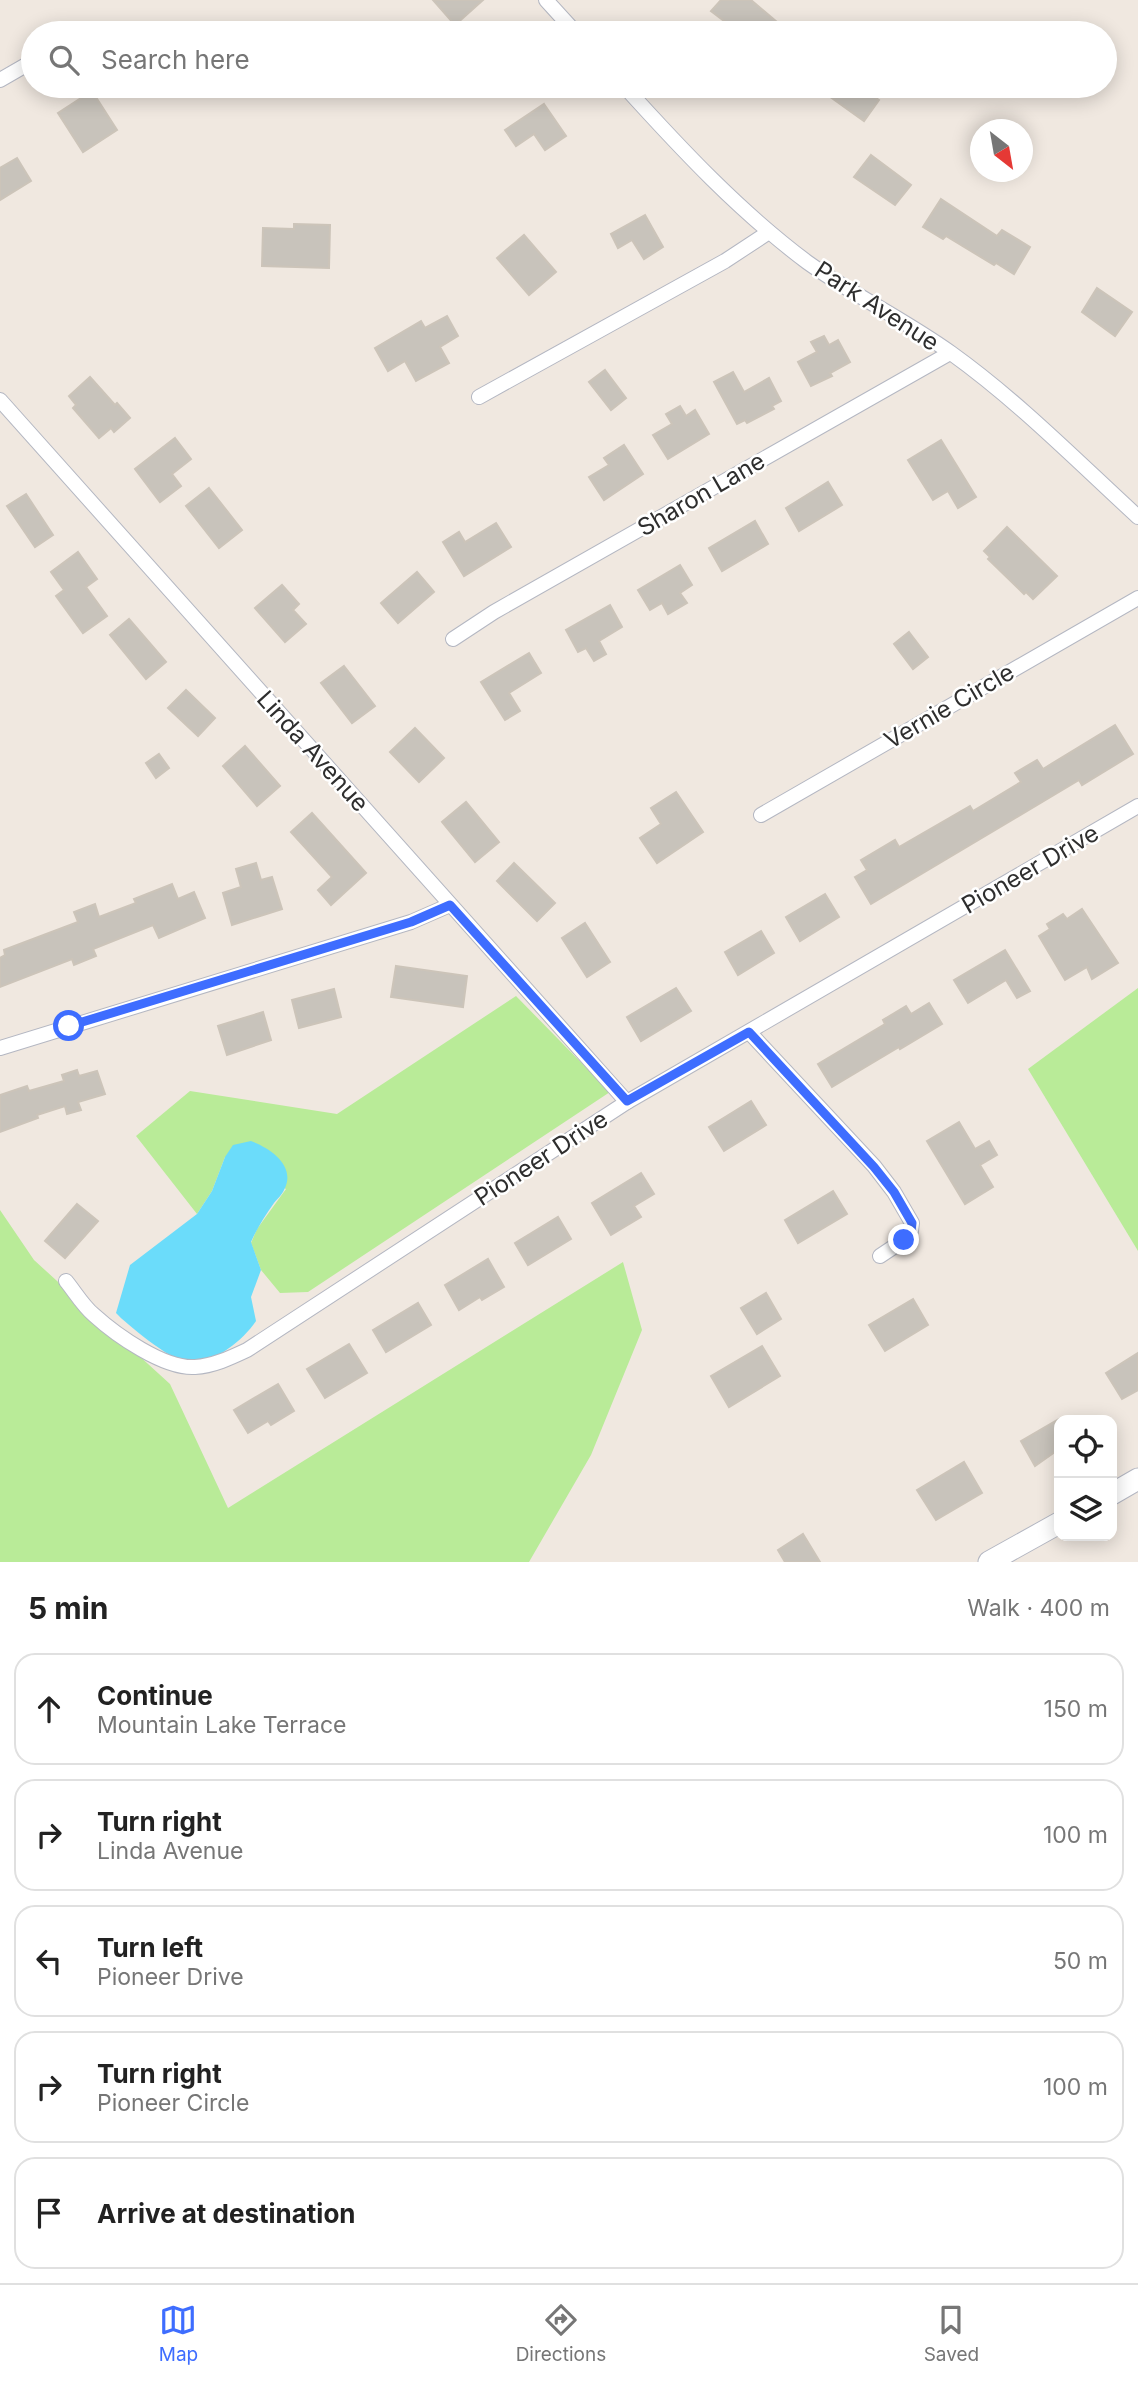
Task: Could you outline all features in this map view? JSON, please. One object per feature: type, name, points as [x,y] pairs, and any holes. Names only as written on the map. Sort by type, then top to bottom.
[{"type":"street","points":[[546,0],[565,21]]},
{"type":"street","points":[[0,80],[21,68]]},
{"type":"street","name":"Park Avenue","points":[[635,98],[724,191],[769,232],[851,292],[950,353],[992,385],[1138,517]]},
{"type":"street","points":[[479,397],[725,261],[769,232]]},
{"type":"street","name":"Sharon Lane","points":[[453,639],[494,612],[950,353]]},
{"type":"street","name":"Linda Avenue","points":[[0,400],[627,1101]]},
{"type":"street","name":"Vernie Circle","points":[[761,815],[1138,598]]},
{"type":"street","name":"Pioneer Drive","points":[[66,1281],[93,1315],[160,1359],[179,1366],[192,1367],[219,1363],[247,1350],[627,1101],[1138,806]]},
{"type":"street","points":[[0,1048],[411,922],[450,905]]},
{"type":"street","points":[[749,1032],[894,1192],[912,1223],[911,1231],[904,1240],[880,1256]]},
{"type":"street","points":[[1117,1491],[1138,1479]]},
{"type":"street","points":[[989,1562],[1054,1526]]},
{"type":"green space","points":[[1138,988],[1138,1251],[1028,1069]]},
{"type":"green space","points":[[516,996],[610,1092],[308,1292],[280,1293],[261,1270],[251,1243],[257,1229],[286,1189],[225,1157],[212,1191],[197,1214],[136,1136],[190,1091],[337,1114]]},
{"type":"green space","points":[[0,1210],[34,1260],[170,1384],[228,1508],[623,1262],[642,1330],[591,1455],[529,1562],[0,1562]]},
{"type":"water","points":[[251,1141],[273,1153],[287,1173],[283,1192],[264,1217],[251,1242],[261,1270],[251,1297],[256,1321],[224,1352],[204,1360],[183,1361],[159,1348],[116,1313],[130,1265],[197,1214],[212,1191],[225,1157],[233,1145]]},
{"type":"building","points":[[433,0],[483,0],[459,21],[451,21]]},
{"type":"building","points":[[721,0],[751,0],[776,21],[724,21],[711,11]]},
{"type":"building","points":[[81,98],[96,98],[117,130],[83,152],[58,113]]},
{"type":"building","points":[[832,98],[879,100],[864,121]]},
{"type":"building","points":[[544,104],[566,136],[545,150],[534,134],[516,146],[505,130]]},
{"type":"building","points":[[871,155],[911,185],[895,205],[854,177]]},
{"type":"building","points":[[17,158],[31,181],[0,200],[0,168]]},
{"type":"building","points":[[941,199],[997,236],[1002,230],[1030,247],[1014,274],[946,236],[943,239],[923,227]]},
{"type":"building","points":[[645,215],[663,247],[644,259],[632,240],[618,248],[611,234]]},
{"type":"building","points":[[294,224],[330,225],[329,268],[262,266],[263,228],[294,229]]},
{"type":"building","points":[[524,235],[556,272],[529,295],[497,258]]},
{"type":"building","points":[[1097,288],[1132,312],[1115,336],[1082,312]]},
{"type":"building","points":[[447,316],[458,336],[440,347],[449,363],[416,381],[405,361],[388,371],[375,348],[421,321],[425,328]]},
{"type":"building","points":[[824,336],[829,345],[838,340],[850,362],[830,373],[832,376],[811,386],[798,362],[817,352],[811,342]]},
{"type":"building","points":[[605,370],[626,398],[611,410],[589,382]]},
{"type":"building","points":[[733,372],[744,392],[769,378],[781,401],[772,406],[774,409],[747,423],[745,420],[737,424],[714,382]]},
{"type":"building","points":[[90,377],[130,418],[114,432],[111,428],[99,438],[73,408],[76,405],[69,396]]},
{"type":"building","points":[[680,406],[686,416],[695,410],[709,434],[668,459],[653,435],[672,424],[666,414]]},
{"type":"building","points":[[175,438],[191,459],[172,474],[181,486],[160,502],[135,469]]},
{"type":"building","points":[[941,440],[976,497],[958,508],[948,491],[933,500],[908,460]]},
{"type":"building","points":[[624,445],[643,474],[604,500],[589,477],[609,465],[604,458]]},
{"type":"building","points":[[828,482],[842,505],[799,531],[786,508]]},
{"type":"building","points":[[209,488],[242,530],[219,548],[186,506]]},
{"type":"building","points":[[26,494],[53,535],[35,547],[7,506]]},
{"type":"building","points":[[755,521],[768,544],[722,571],[709,548]]},
{"type":"building","points":[[496,523],[511,547],[464,576],[443,542],[459,532],[465,542]]},
{"type":"building","points":[[1007,527],[1057,576],[1033,599],[1026,592],[1024,594],[988,559],[990,557],[984,551]]},
{"type":"building","points":[[78,552],[97,579],[86,587],[107,616],[83,633],[56,596],[64,590],[51,572]]},
{"type":"building","points":[[680,565],[692,585],[680,593],[687,603],[668,614],[662,603],[650,610],[638,590]]},
{"type":"building","points":[[417,572],[434,592],[398,623],[381,603]]},
{"type":"building","points":[[282,585],[299,604],[293,610],[306,624],[285,642],[255,608]]},
{"type":"building","points":[[610,605],[622,627],[599,641],[606,654],[594,661],[586,648],[578,652],[566,630]]},
{"type":"building","points":[[129,619],[166,662],[146,679],[110,635]]},
{"type":"building","points":[[909,632],[928,657],[913,669],[894,644]]},
{"type":"building","points":[[529,653],[541,673],[509,693],[520,711],[505,720],[481,682]]},
{"type":"building","points":[[344,666],[375,706],[352,723],[321,683]]},
{"type":"building","points":[[186,690],[215,718],[198,736],[168,708]]},
{"type":"building","points":[[1115,725],[1133,754],[1082,785],[1079,780],[871,904],[855,877],[867,870],[861,860],[895,840],[899,847],[970,806],[973,811],[1021,782],[1015,773],[1037,760],[1043,769]]},
{"type":"building","points":[[415,728],[444,758],[419,782],[390,752]]},
{"type":"building","points":[[245,746],[280,786],[257,806],[223,766]]},
{"type":"building","points":[[159,754],[169,768],[156,778],[146,763]]},
{"type":"building","points":[[676,792],[703,832],[657,863],[640,838],[661,824],[651,808]]},
{"type":"building","points":[[466,802],[499,842],[475,862],[442,822]]},
{"type":"building","points":[[312,813],[366,873],[331,905],[318,890],[332,877],[291,832]]},
{"type":"building","points":[[256,863],[261,880],[272,877],[282,909],[232,925],[223,893],[241,887],[236,869]]},
{"type":"building","points":[[514,863],[555,903],[537,921],[497,881]]},
{"type":"building","points":[[172,884],[178,899],[194,892],[205,918],[159,938],[153,925],[93,949],[96,956],[74,965],[72,959],[0,987],[0,958],[5,955],[4,950],[78,922],[74,912],[95,904],[99,917],[136,903],[134,899]]},
{"type":"building","points":[[825,894],[839,917],[800,941],[786,917]]},
{"type":"building","points":[[1082,909],[1118,963],[1092,979],[1087,967],[1065,980],[1039,936],[1050,929],[1047,924],[1063,914],[1067,919]]},
{"type":"building","points":[[585,923],[610,962],[587,977],[562,938]]},
{"type":"building","points":[[761,931],[774,953],[738,975],[725,952]]},
{"type":"building","points":[[1005,950],[1030,991],[1017,998],[1006,980],[968,1003],[954,980]]},
{"type":"building","points":[[396,966],[467,976],[463,1007],[391,997]]},
{"type":"building","points":[[676,988],[691,1011],[641,1041],[627,1017]]},
{"type":"building","points":[[334,989],[341,1017],[299,1028],[292,1000]]},
{"type":"building","points":[[929,1003],[942,1024],[832,1087],[818,1064],[885,1024],[883,1020],[906,1006],[911,1014]]},
{"type":"building","points":[[263,1012],[271,1040],[227,1055],[218,1026]]},
{"type":"building","points":[[77,1070],[79,1076],[97,1071],[105,1094],[78,1102],[81,1110],[67,1114],[65,1106],[0,1132],[0,1095],[27,1086],[29,1091],[64,1081],[62,1075]]},
{"type":"building","points":[[751,1101],[766,1125],[724,1151],[709,1127]]},
{"type":"building","points":[[959,1122],[975,1149],[989,1141],[997,1155],[980,1165],[993,1187],[965,1204],[927,1141]]},
{"type":"building","points":[[641,1173],[654,1194],[634,1206],[641,1217],[611,1235],[592,1203]]},
{"type":"building","points":[[833,1191],[847,1214],[798,1243],[785,1220]]},
{"type":"building","points":[[77,1204],[98,1221],[65,1258],[45,1241]]},
{"type":"building","points":[[558,1217],[571,1239],[528,1265],[515,1243]]},
{"type":"building","points":[[488,1259],[504,1287],[459,1310],[445,1285]]},
{"type":"building","points":[[766,1293],[781,1319],[757,1334],[741,1308]]},
{"type":"building","points":[[913,1299],[928,1325],[885,1351],[869,1325]]},
{"type":"building","points":[[418,1303],[431,1325],[386,1352],[373,1330]]},
{"type":"building","points":[[349,1344],[367,1373],[325,1398],[307,1369]]},
{"type":"building","points":[[762,1346],[780,1376],[729,1407],[711,1376]]},
{"type":"building","points":[[1138,1353],[1138,1390],[1122,1399],[1106,1373]]},
{"type":"building","points":[[278,1384],[294,1411],[271,1425],[268,1421],[248,1433],[234,1410]]},
{"type":"building","points":[[1054,1422],[1054,1453],[1035,1466],[1021,1441]]},
{"type":"building","points":[[964,1462],[982,1493],[936,1520],[917,1490]]},
{"type":"building","points":[[803,1534],[820,1562],[785,1562],[778,1550]]},
{"type":"route","points":[[69,1026],[411,922],[450,905],[627,1101],[749,1032],[894,1192],[912,1223],[911,1231],[904,1240]]}]
